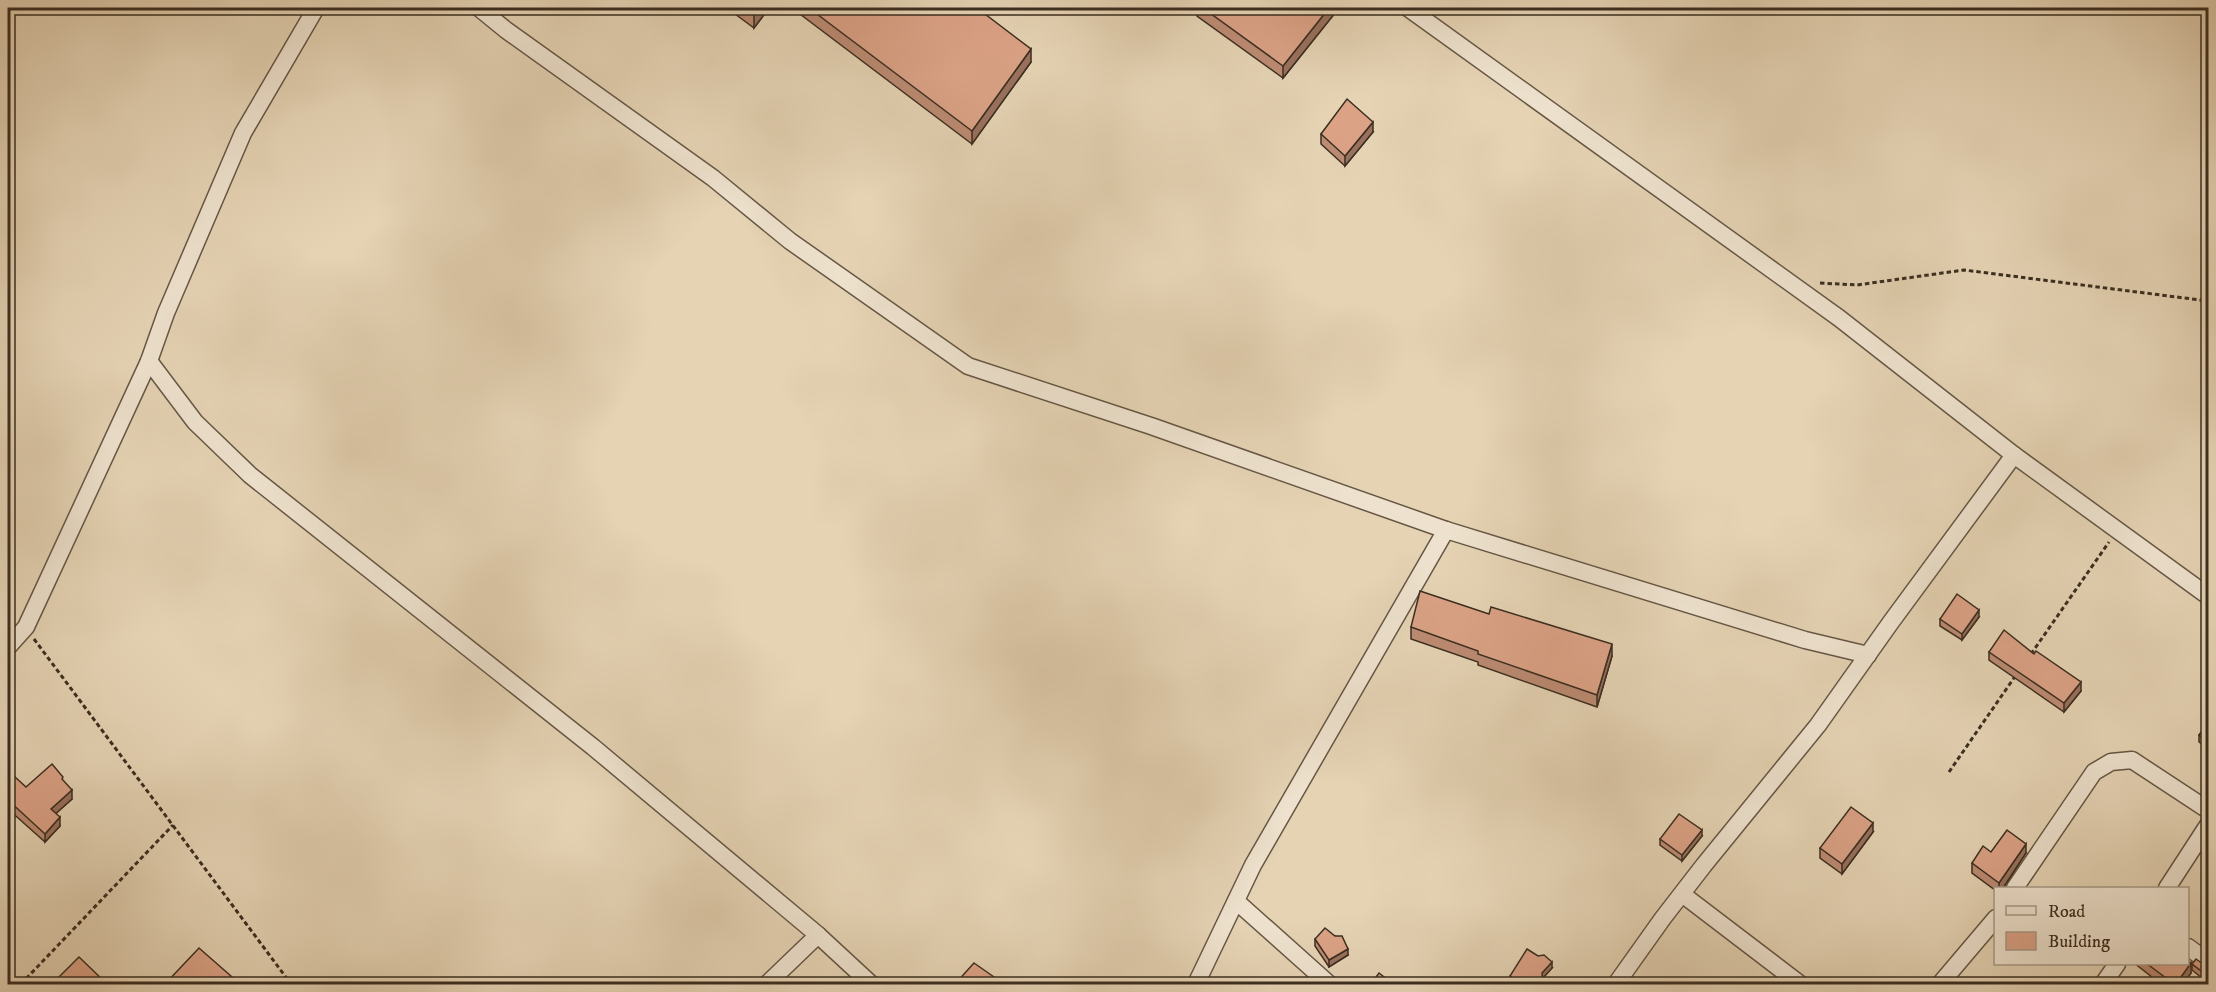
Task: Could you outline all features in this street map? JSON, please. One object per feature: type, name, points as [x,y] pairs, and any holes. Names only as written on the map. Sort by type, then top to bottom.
[{"type":"street","points":[[8,647],[26,627],[149,361],[166,312],[243,133],[316,8]]},
{"type":"street","points":[[479,8],[506,30],[713,178],[790,241],[968,366],[1150,426],[1446,530],[1805,640],[1868,655]]},
{"type":"street","points":[[1407,8],[1789,281],[2014,455],[2208,596]]},
{"type":"street","points":[[149,361],[195,422],[250,475],[593,747],[818,935],[871,984]]},
{"type":"street","points":[[1616,984],[1682,894],[1818,726],[2014,455]]},
{"type":"street","points":[[1196,984],[1253,865],[1446,530]]},
{"type":"street","points":[[2016,887],[2094,772],[2111,762],[2132,760],[2208,810]]},
{"type":"street","points":[[2169,887],[2208,825]]},
{"type":"street","points":[[1682,894],[1800,984]]},
{"type":"street","points":[[1236,901],[1329,984]]},
{"type":"street","points":[[1940,984],[1994,919]]},
{"type":"street","points":[[766,984],[818,935]]},
{"type":"street","points":[[2189,948],[2208,962]]},
{"type":"street","points":[[2103,984],[2116,965]]},
{"type":"path","points":[[1789,281],[1857,285],[1964,270],[2208,301]]},
{"type":"path","points":[[2030,656],[2117,530]]},
{"type":"path","points":[[26,627],[291,984]]},
{"type":"path","points":[[1949,772],[2016,675]]},
{"type":"path","points":[[21,984],[173,825]]},
{"type":"building","points":[[744,8],[760,8],[754,15]]},
{"type":"building","points":[[809,8],[977,8],[1031,49],[972,131]]},
{"type":"building","points":[[1203,8],[1329,8],[1283,66]]},
{"type":"building","points":[[1347,99],[1373,122],[1345,156],[1321,134]]},
{"type":"building","points":[[1420,591],[1489,614],[1491,607],[1612,644],[1597,695],[1478,654],[1478,651],[1411,627]]},
{"type":"building","points":[[1957,594],[1979,610],[1962,634],[1940,619]]},
{"type":"building","points":[[2004,630],[2034,654],[2036,651],[2081,682],[2064,703],[1989,652]]},
{"type":"building","points":[[2208,723],[2208,742],[2199,735]]},
{"type":"building","points":[[52,764],[72,790],[51,809],[60,817],[45,834],[8,800],[8,784],[14,776],[26,787]]},
{"type":"building","points":[[1851,807],[1873,823],[1842,864],[1820,848]]},
{"type":"building","points":[[1679,814],[1702,830],[1682,855],[1660,839]]},
{"type":"building","points":[[2007,830],[2026,844],[1999,883],[1972,863],[1983,846],[1991,852]]},
{"type":"building","points":[[1325,928],[1335,936],[1342,936],[1348,949],[1329,960],[1315,939]]},
{"type":"building","points":[[199,948],[240,984],[165,984]]},
{"type":"building","points":[[1527,949],[1538,956],[1544,955],[1552,962],[1542,973],[1543,984],[1532,982],[1520,984],[1510,976]]},
{"type":"building","points":[[79,957],[107,984],[52,984]]},
{"type":"building","points":[[2196,959],[2208,966],[2208,976],[2192,964]]},
{"type":"building","points":[[2189,962],[2191,963],[2174,984],[2149,965],[2189,965]]},
{"type":"building","points":[[974,963],[1004,984],[955,984]]},
{"type":"building","points":[[1379,973],[1393,984],[1371,984]]}]
